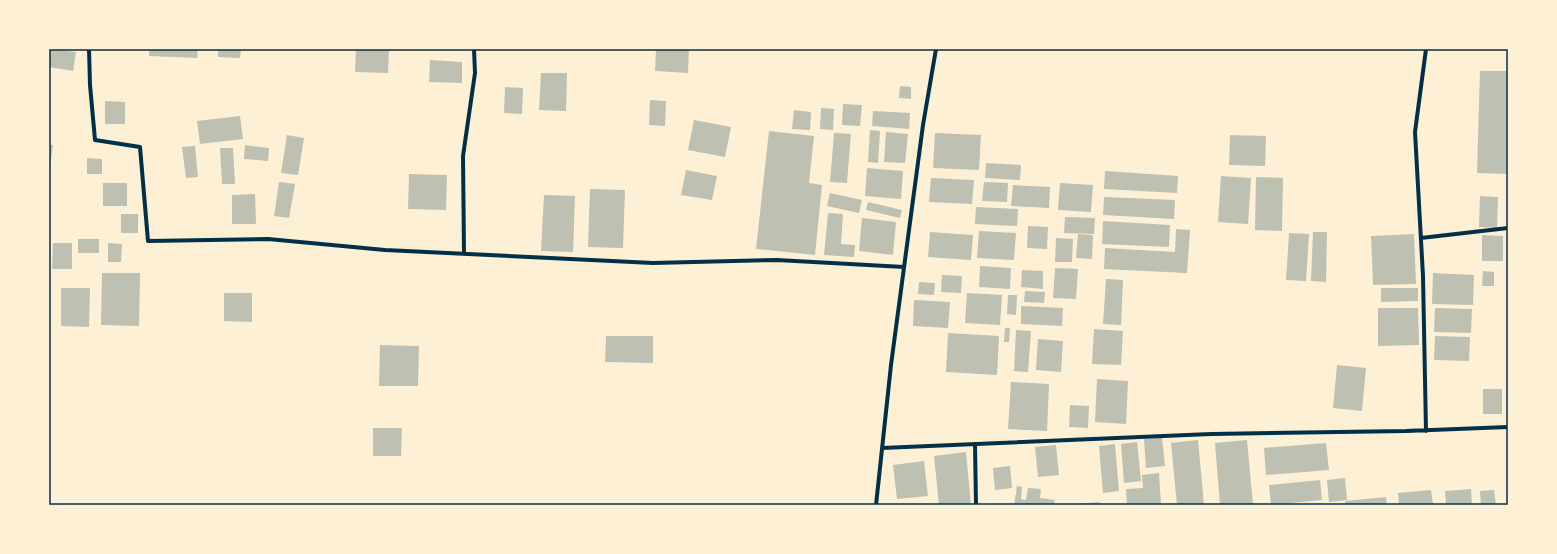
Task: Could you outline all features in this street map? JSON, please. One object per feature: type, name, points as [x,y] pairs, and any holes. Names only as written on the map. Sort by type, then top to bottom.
[{"type":"street","points":[[90,49],[90,85],[95,140],[140,147],[148,241],[268,239],[385,250],[653,263],[777,260],[904,267]]},
{"type":"street","points":[[464,253],[463,156],[475,73],[474,49]]},
{"type":"street","points":[[876,505],[904,267],[923,125],[936,49]]},
{"type":"street","points":[[1426,49],[1415,132],[1421,238],[1426,431]]},
{"type":"street","points":[[1421,238],[1508,228]]},
{"type":"street","points":[[882,448],[1211,434],[1426,431],[1508,427]]},
{"type":"street","points":[[975,444],[976,505]]},
{"type":"building","points":[[49,49],[76,52],[73,71],[49,67]]},
{"type":"building","points":[[149,49],[198,49],[197,58],[149,56]]},
{"type":"building","points":[[218,49],[241,49],[240,58],[218,57]]},
{"type":"building","points":[[356,49],[389,49],[388,73],[355,72]]},
{"type":"building","points":[[656,49],[689,49],[688,73],[655,71]]},
{"type":"building","points":[[430,60],[462,62],[462,83],[429,82]]},
{"type":"building","points":[[1480,71],[1508,71],[1508,174],[1477,173]]},
{"type":"building","points":[[541,73],[567,73],[566,111],[539,110]]},
{"type":"building","points":[[900,86],[911,87],[911,99],[899,98]]},
{"type":"building","points":[[505,87],[523,88],[522,114],[504,113]]},
{"type":"building","points":[[650,100],[666,101],[665,126],[649,125]]},
{"type":"building","points":[[105,101],[125,102],[125,124],[105,124]]},
{"type":"building","points":[[843,104],[862,105],[860,126],[842,125]]},
{"type":"building","points":[[821,108],[834,109],[833,130],[820,129]]},
{"type":"building","points":[[794,110],[811,112],[810,130],[792,129]]},
{"type":"building","points":[[873,111],[910,113],[909,129],[872,126]]},
{"type":"building","points":[[240,116],[243,139],[200,144],[197,121]]},
{"type":"building","points":[[694,120],[731,127],[725,157],[688,150]]},
{"type":"building","points":[[870,130],[880,131],[878,163],[868,162]]},
{"type":"building","points":[[769,131],[814,136],[809,183],[822,185],[815,255],[756,249]]},
{"type":"building","points":[[886,132],[908,134],[905,163],[884,162]]},
{"type":"building","points":[[834,133],[851,134],[847,183],[830,182]]},
{"type":"building","points":[[935,133],[981,135],[979,170],[933,168]]},
{"type":"building","points":[[287,135],[304,138],[298,175],[281,173]]},
{"type":"building","points":[[1230,135],[1266,136],[1265,166],[1229,165]]},
{"type":"building","points":[[49,145],[53,145],[50,167],[49,167]]},
{"type":"building","points":[[245,145],[269,148],[268,161],[244,159]]},
{"type":"building","points":[[195,146],[198,177],[186,178],[182,147]]},
{"type":"building","points":[[220,148],[233,148],[235,184],[222,184]]},
{"type":"building","points":[[87,158],[102,159],[102,174],[87,174]]},
{"type":"building","points":[[986,163],[1021,165],[1020,180],[985,178]]},
{"type":"building","points":[[867,168],[903,171],[901,199],[865,196]]},
{"type":"building","points":[[686,170],[717,176],[712,200],[681,195]]},
{"type":"building","points":[[1105,171],[1178,176],[1177,193],[1104,189]]},
{"type":"building","points":[[409,174],[447,175],[446,210],[408,209]]},
{"type":"building","points":[[1221,176],[1251,178],[1248,224],[1218,222]]},
{"type":"building","points":[[1256,177],[1283,178],[1282,231],[1255,230]]},
{"type":"building","points":[[931,178],[974,180],[972,204],[929,202]]},
{"type":"building","points":[[279,182],[295,184],[289,218],[274,216]]},
{"type":"building","points":[[984,182],[1008,183],[1007,202],[982,201]]},
{"type":"building","points":[[103,183],[127,183],[127,206],[103,206]]},
{"type":"building","points":[[1060,183],[1093,185],[1091,212],[1058,210]]},
{"type":"building","points":[[1013,185],[1050,187],[1049,208],[1011,206]]},
{"type":"building","points":[[590,189],[625,190],[623,248],[588,247]]},
{"type":"building","points":[[830,193],[862,200],[859,213],[827,206]]},
{"type":"building","points":[[255,194],[256,224],[232,224],[232,195]]},
{"type":"building","points":[[544,195],[575,196],[573,252],[541,251]]},
{"type":"building","points":[[1480,196],[1498,197],[1497,228],[1479,227]]},
{"type":"building","points":[[1104,197],[1175,200],[1174,219],[1103,215]]},
{"type":"building","points":[[868,202],[902,210],[900,218],[866,210]]},
{"type":"building","points":[[976,207],[1018,209],[1017,226],[975,224]]},
{"type":"building","points":[[828,213],[843,214],[841,244],[855,245],[854,257],[824,255]]},
{"type":"building","points":[[121,214],[138,214],[138,233],[121,233]]},
{"type":"building","points":[[1065,217],[1095,218],[1094,234],[1064,233]]},
{"type":"building","points":[[862,218],[896,222],[893,255],[859,251]]},
{"type":"building","points":[[1103,221],[1170,225],[1169,247],[1102,244]]},
{"type":"building","points":[[1028,226],[1048,227],[1047,249],[1027,248]]},
{"type":"building","points":[[1176,229],[1190,230],[1187,273],[1104,269],[1105,248],[1175,252]]},
{"type":"building","points":[[979,231],[1016,233],[1014,260],[977,258]]},
{"type":"building","points":[[930,232],[973,235],[971,260],[928,257]]},
{"type":"building","points":[[1313,232],[1327,232],[1326,282],[1311,281]]},
{"type":"building","points":[[1289,233],[1309,234],[1306,281],[1286,280]]},
{"type":"building","points":[[1078,234],[1093,235],[1092,259],[1076,258]]},
{"type":"building","points":[[1414,234],[1416,284],[1373,285],[1371,236]]},
{"type":"building","points":[[1482,235],[1503,236],[1503,261],[1482,261]]},
{"type":"building","points":[[1056,238],[1073,239],[1072,262],[1055,262]]},
{"type":"building","points":[[78,239],[99,239],[99,253],[78,253]]},
{"type":"building","points":[[53,243],[72,243],[72,269],[52,269]]},
{"type":"building","points":[[108,243],[122,244],[121,262],[108,262]]},
{"type":"building","points":[[980,266],[1011,268],[1010,289],[979,287]]},
{"type":"building","points":[[1055,268],[1078,269],[1076,299],[1053,298]]},
{"type":"building","points":[[1022,270],[1043,271],[1043,289],[1021,287]]},
{"type":"building","points":[[1483,271],[1494,272],[1494,286],[1482,286]]},
{"type":"building","points":[[102,273],[140,273],[139,326],[101,325]]},
{"type":"building","points":[[1433,273],[1474,275],[1473,305],[1432,304]]},
{"type":"building","points":[[942,275],[962,276],[961,293],[941,292]]},
{"type":"building","points":[[1106,279],[1123,280],[1121,325],[1103,324]]},
{"type":"building","points":[[919,282],[935,283],[934,295],[918,294]]},
{"type":"building","points":[[61,288],[90,288],[89,327],[61,326]]},
{"type":"building","points":[[1381,288],[1418,288],[1418,301],[1381,302]]},
{"type":"building","points":[[1025,291],[1045,292],[1044,303],[1024,302]]},
{"type":"building","points":[[224,293],[252,293],[252,322],[224,321]]},
{"type":"building","points":[[967,293],[1002,295],[1000,325],[965,323]]},
{"type":"building","points":[[1008,295],[1017,295],[1016,315],[1007,314]]},
{"type":"building","points":[[914,300],[950,302],[948,328],[913,326]]},
{"type":"building","points":[[1021,306],[1063,308],[1062,326],[1021,324]]},
{"type":"building","points":[[1378,308],[1418,308],[1419,345],[1378,346]]},
{"type":"building","points":[[1435,308],[1472,309],[1471,333],[1434,332]]},
{"type":"building","points":[[1005,328],[1010,328],[1009,342],[1004,342]]},
{"type":"building","points":[[1094,329],[1123,331],[1121,365],[1092,364]]},
{"type":"building","points":[[1016,330],[1031,331],[1028,372],[1014,371]]},
{"type":"building","points":[[948,333],[999,336],[997,375],[946,372]]},
{"type":"building","points":[[606,336],[653,336],[653,363],[605,362]]},
{"type":"building","points":[[1435,336],[1470,337],[1469,361],[1434,360]]},
{"type":"building","points":[[1038,339],[1063,341],[1061,372],[1036,370]]},
{"type":"building","points":[[380,345],[419,346],[418,386],[379,386]]},
{"type":"building","points":[[1337,365],[1366,368],[1362,411],[1333,408]]},
{"type":"building","points":[[1097,379],[1128,381],[1126,424],[1095,422]]},
{"type":"building","points":[[1011,382],[1049,384],[1047,431],[1008,429]]},
{"type":"building","points":[[1483,389],[1502,389],[1502,414],[1483,414]]},
{"type":"building","points":[[1070,405],[1089,406],[1088,428],[1069,427]]},
{"type":"building","points":[[373,428],[402,428],[401,456],[373,456]]},
{"type":"building","points":[[1162,438],[1165,466],[1146,468],[1144,439]]},
{"type":"building","points":[[1198,440],[1204,505],[1177,505],[1171,443]]},
{"type":"building","points":[[1247,440],[1253,505],[1220,505],[1215,443]]},
{"type":"building","points":[[1137,442],[1141,481],[1124,483],[1121,444]]},
{"type":"building","points":[[1326,443],[1329,470],[1266,475],[1264,448]]},
{"type":"building","points":[[1115,444],[1119,491],[1103,493],[1099,446]]},
{"type":"building","points":[[1056,445],[1059,475],[1038,477],[1035,447]]},
{"type":"building","points":[[966,452],[971,505],[939,505],[934,456]]},
{"type":"building","points":[[924,461],[928,496],[897,499],[893,465]]},
{"type":"building","points":[[1010,466],[1012,488],[995,490],[993,468]]},
{"type":"building","points":[[1159,473],[1161,504],[1127,505],[1126,489],[1143,488],[1142,475]]},
{"type":"building","points":[[1345,478],[1347,500],[1329,502],[1327,480]]},
{"type":"building","points":[[1320,480],[1322,500],[1271,505],[1269,485]]},
{"type":"building","points":[[1017,486],[1022,487],[1021,499],[1026,500],[1028,488],[1041,489],[1040,498],[1055,500],[1054,505],[1014,505]]},
{"type":"building","points":[[1471,489],[1472,505],[1446,505],[1445,491]]},
{"type":"building","points":[[1431,490],[1433,505],[1399,505],[1398,493]]},
{"type":"building","points":[[1494,490],[1496,505],[1481,505],[1480,491]]},
{"type":"building","points":[[1386,497],[1387,505],[1346,505],[1345,501]]},
{"type":"building","points":[[1099,502],[1100,505],[1079,505],[1079,504]]}]
